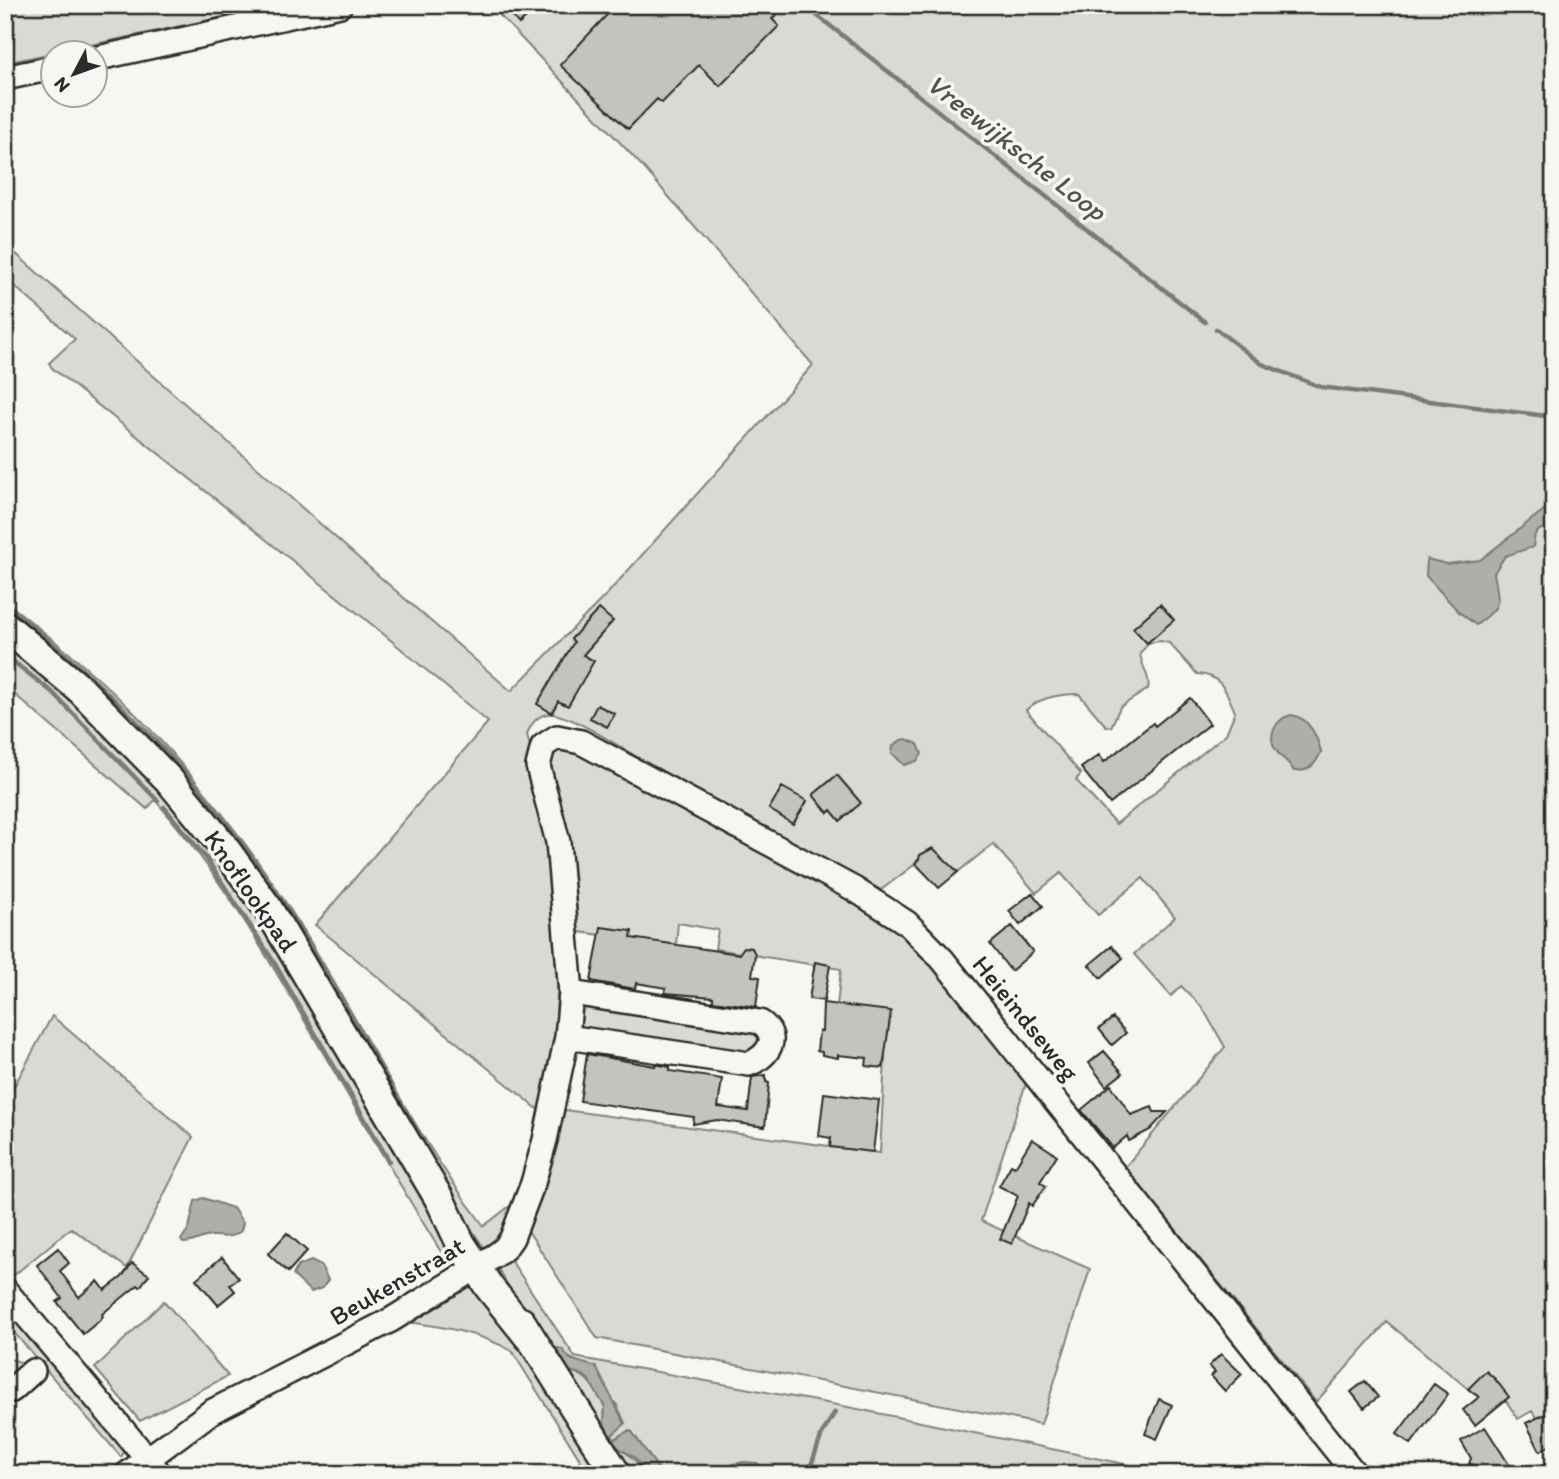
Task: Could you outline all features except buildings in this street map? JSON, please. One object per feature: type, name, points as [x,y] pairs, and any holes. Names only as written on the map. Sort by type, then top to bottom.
[{"type":"main road","name":"Knoflookpad","points":[[5,626],[80,688],[169,780],[220,842],[267,907],[440,1200],[461,1244],[482,1264],[616,1474]]},
{"type":"street","points":[[108,56],[340,5]]},
{"type":"street","points":[[5,78],[38,71]]},
{"type":"street","name":"Heieindseweg","points":[[543,746],[557,737],[580,742],[854,889],[907,923],[942,959],[1356,1474]]},
{"type":"street","name":"Beukenstraat","points":[[127,1474],[153,1466],[211,1412],[391,1320],[482,1264],[505,1248],[512,1238],[533,1183],[545,1140],[567,1037],[571,993],[558,842],[538,766],[543,746]]},
{"type":"street","points":[[567,1037],[749,1064],[761,1059],[768,1052],[772,1037],[768,1027],[760,1021],[571,993]]},
{"type":"street","points":[[5,1290],[153,1466]]},
{"type":"street","points":[[12,1390],[33,1371]]},
{"type":"shaded area","points":[[5,5],[279,5],[108,41],[108,38],[38,38],[38,56],[5,63]]},
{"type":"shaded area","points":[[490,5],[1554,5],[1554,1446],[1532,1411],[1518,1419],[1495,1384],[1478,1397],[1387,1322],[1316,1402],[1125,1167],[1225,1047],[1202,1007],[1181,986],[1171,996],[1134,954],[1175,917],[1143,878],[1098,915],[1061,873],[1036,893],[993,844],[949,879],[931,852],[881,890],[572,720],[559,715],[542,716],[533,723],[527,734],[545,810],[558,961],[556,1029],[541,1112],[315,925],[488,722],[375,627],[52,368],[49,363],[75,339],[5,278],[5,244],[511,691],[607,594],[813,365],[645,169]],"holes":[[[1149,643],[1169,643],[1197,674],[1218,681],[1226,691],[1235,712],[1226,734],[1116,824],[1076,780],[1081,774],[1026,710],[1051,697],[1079,694],[1106,726],[1111,727],[1120,707],[1148,689],[1140,653]],[[1318,742],[1321,752],[1294,771],[1278,753]]]},
{"type":"shaded area","points":[[1554,502],[1554,528],[1541,529],[1535,534],[1533,547],[1505,556],[1494,573],[1498,598],[1495,608],[1476,625],[1459,612],[1426,576],[1427,559],[1447,564],[1480,560]]},
{"type":"shaded area","points":[[5,601],[114,693],[190,774],[230,824],[302,928],[411,1117],[458,1191],[484,1226],[520,1198],[510,1227],[486,1251],[280,916],[5,616]]},
{"type":"shaded area","points":[[5,638],[137,759],[243,891],[469,1264],[455,1274],[402,1189],[262,949],[179,828],[155,800],[147,809],[5,686]]},
{"type":"shaded area","points":[[1292,715],[1303,720],[1311,729],[1321,752],[1308,769],[1294,771],[1273,742],[1276,725],[1280,720]]},
{"type":"shaded area","points":[[906,739],[918,744],[922,754],[917,761],[904,765],[892,753],[893,746]]},
{"type":"shaded area","points":[[565,743],[906,925],[1029,1074],[981,1221],[1090,1269],[1041,1424],[597,1338],[525,1226],[545,1161],[565,1110],[880,1153],[885,1058],[882,1041],[836,1015],[841,969],[715,949],[718,930],[678,923],[676,945],[572,931],[549,760],[550,752]]},
{"type":"shaded area","points":[[581,1005],[696,1022],[757,1035],[760,1058],[572,1031]]},
{"type":"shaded area","points":[[52,1016],[193,1137],[127,1268],[71,1228],[13,1276],[5,1268],[5,1103]]},
{"type":"shaded area","points":[[203,1198],[233,1208],[243,1223],[241,1231],[227,1237],[211,1236],[183,1243],[181,1240],[189,1228],[195,1201]]},
{"type":"shaded area","points":[[311,1261],[321,1266],[328,1280],[322,1288],[311,1292],[293,1275],[298,1266]]},
{"type":"shaded area","points":[[512,1262],[575,1357],[848,1407],[1173,1474],[769,1474],[764,1468],[722,1469],[718,1474],[662,1474],[632,1432],[628,1431],[615,1439],[612,1438],[647,1474],[626,1474],[495,1264]],"holes":[[[566,1356],[574,1360],[617,1405],[625,1423],[612,1438],[607,1430],[605,1407],[588,1381],[572,1372]]]},
{"type":"shaded area","points":[[475,1274],[606,1474],[589,1474],[512,1351],[472,1334],[401,1321]]},
{"type":"shaded area","points":[[5,1292],[127,1447],[121,1457],[5,1322]]},
{"type":"shaded area","points":[[164,1301],[228,1376],[140,1421],[95,1368]]},
{"type":"shaded area","points":[[558,1348],[570,1359],[596,1367],[625,1424],[612,1438],[615,1439],[628,1431],[632,1432],[662,1474],[647,1474],[634,1457],[611,1440],[604,1422],[605,1407],[588,1379],[567,1370],[556,1353]]},
{"type":"shaded area","points":[[5,1358],[29,1364],[5,1384]]},
{"type":"shaded area","points":[[757,1463],[769,1474],[718,1474],[733,1464]]},
{"type":"waterway","name":"Vreewijksche Loop","points":[[804,5],[1205,322]]},
{"type":"waterway","name":"Vreewijksche Loop","points":[[1216,329],[1262,364],[1321,387],[1554,417]]},
{"type":"waterway","points":[[5,604],[121,706],[174,761],[224,820],[304,937],[423,1140]]},
{"type":"waterway","points":[[5,655],[52,692],[158,801]]},
{"type":"waterway","points":[[164,807],[206,858],[272,959],[389,1161]]},
{"type":"waterway","points":[[808,1474],[822,1434],[835,1412]]}]
